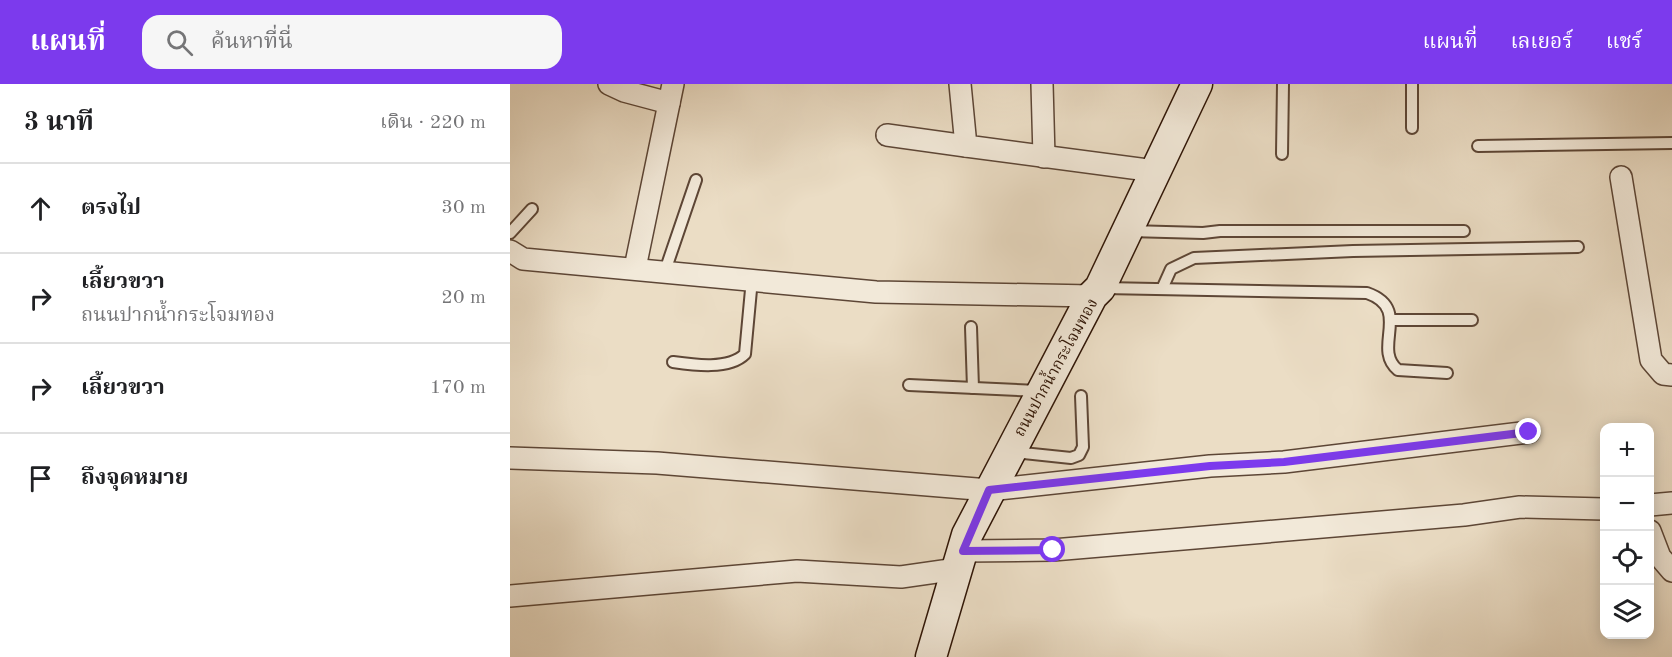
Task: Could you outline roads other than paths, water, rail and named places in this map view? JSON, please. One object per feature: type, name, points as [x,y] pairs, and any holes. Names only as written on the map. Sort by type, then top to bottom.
[{"type":"street","points":[[609,84],[624,91],[671,93],[635,268]]},
{"type":"street","points":[[960,84],[966,146]]},
{"type":"street","points":[[1042,84],[1044,157]]},
{"type":"street","name":"ถนนปากน้ำกระโจมทอง","points":[[932,657],[960,560],[989,490],[1096,292],[1197,84]]},
{"type":"street","points":[[887,135],[1155,171]]},
{"type":"street","points":[[1621,177],[1651,360],[1663,374],[1672,375]]},
{"type":"street","points":[[510,251],[523,259],[876,292],[1096,292]]},
{"type":"street","points":[[510,458],[657,463],[989,490],[1210,466],[1284,462],[1529,432]]},
{"type":"street","points":[[1654,505],[1672,503]]},
{"type":"street","points":[[510,596],[796,571],[901,577],[960,560],[1053,550],[1464,515],[1520,507],[1600,509]]},
{"type":"street","points":[[1654,541],[1660,557],[1672,571]]},
{"type":"lane","points":[[1282,154],[1283,84]]},
{"type":"lane","points":[[1412,84],[1412,128]]},
{"type":"lane","points":[[1478,146],[1672,143]]},
{"type":"lane","points":[[665,271],[696,180]]},
{"type":"lane","points":[[510,233],[532,209]]},
{"type":"lane","points":[[1126,231],[1203,233],[1220,231],[1464,231]]},
{"type":"lane","points":[[1162,289],[1171,269],[1194,258],[1353,251],[1578,247]]},
{"type":"lane","points":[[673,362],[720,364],[738,361],[745,354],[752,279]]},
{"type":"lane","points":[[1096,292],[1162,289],[1367,293],[1381,298],[1387,305],[1390,320],[1389,357],[1393,366],[1398,370],[1447,373]]},
{"type":"lane","points":[[1390,320],[1472,320]]},
{"type":"lane","points":[[971,327],[973,388]]},
{"type":"lane","points":[[909,385],[1041,391]]},
{"type":"lane","points":[[1009,451],[1071,458],[1079,456],[1083,447],[1081,396]]}]
